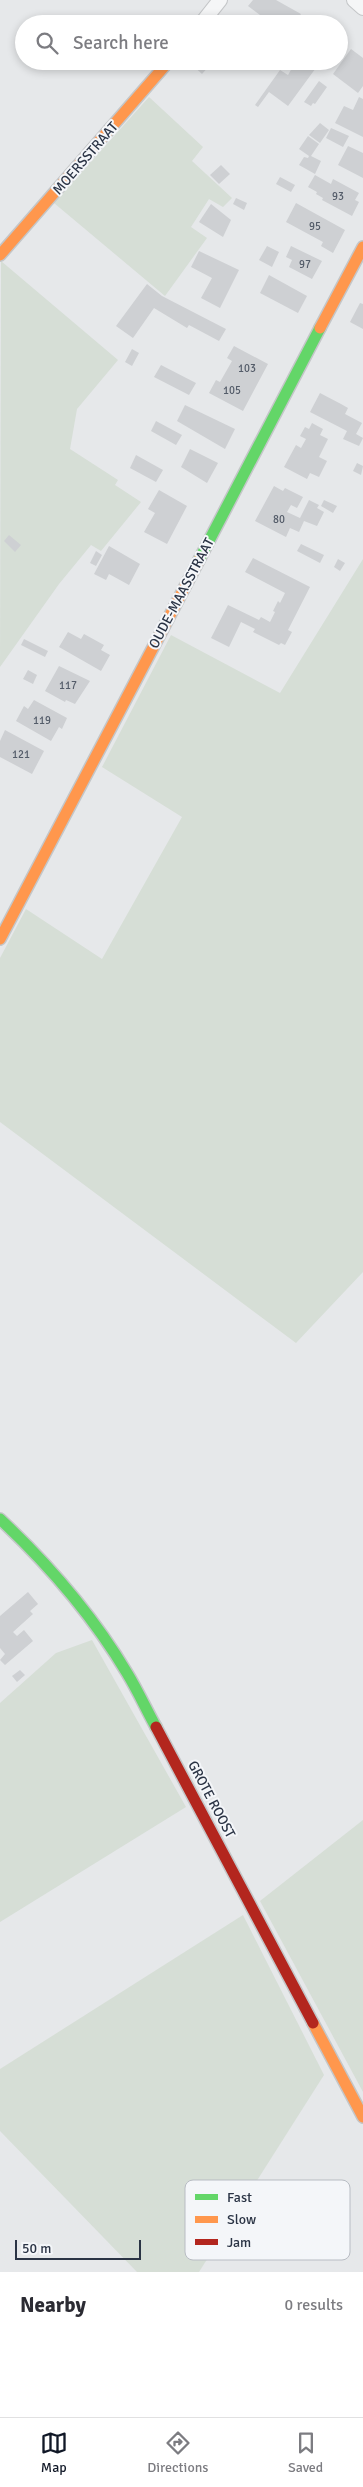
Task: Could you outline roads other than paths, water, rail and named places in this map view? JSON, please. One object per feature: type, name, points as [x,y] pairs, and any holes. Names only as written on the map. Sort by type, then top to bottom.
[{"type":"street","points":[[208,15],[220,0]]},
{"type":"street","points":[[354,0],[363,8]]},
{"type":"street","name":"MOERSSTRAAT","points":[[0,255],[161,70]]},
{"type":"street","name":"OUDE-MAASSTRAAT","points":[[0,939],[363,247]]},
{"type":"street","name":"GROTE ROOST","points":[[0,1519],[28,1545],[94,1623],[127,1673],[363,2117]]}]
